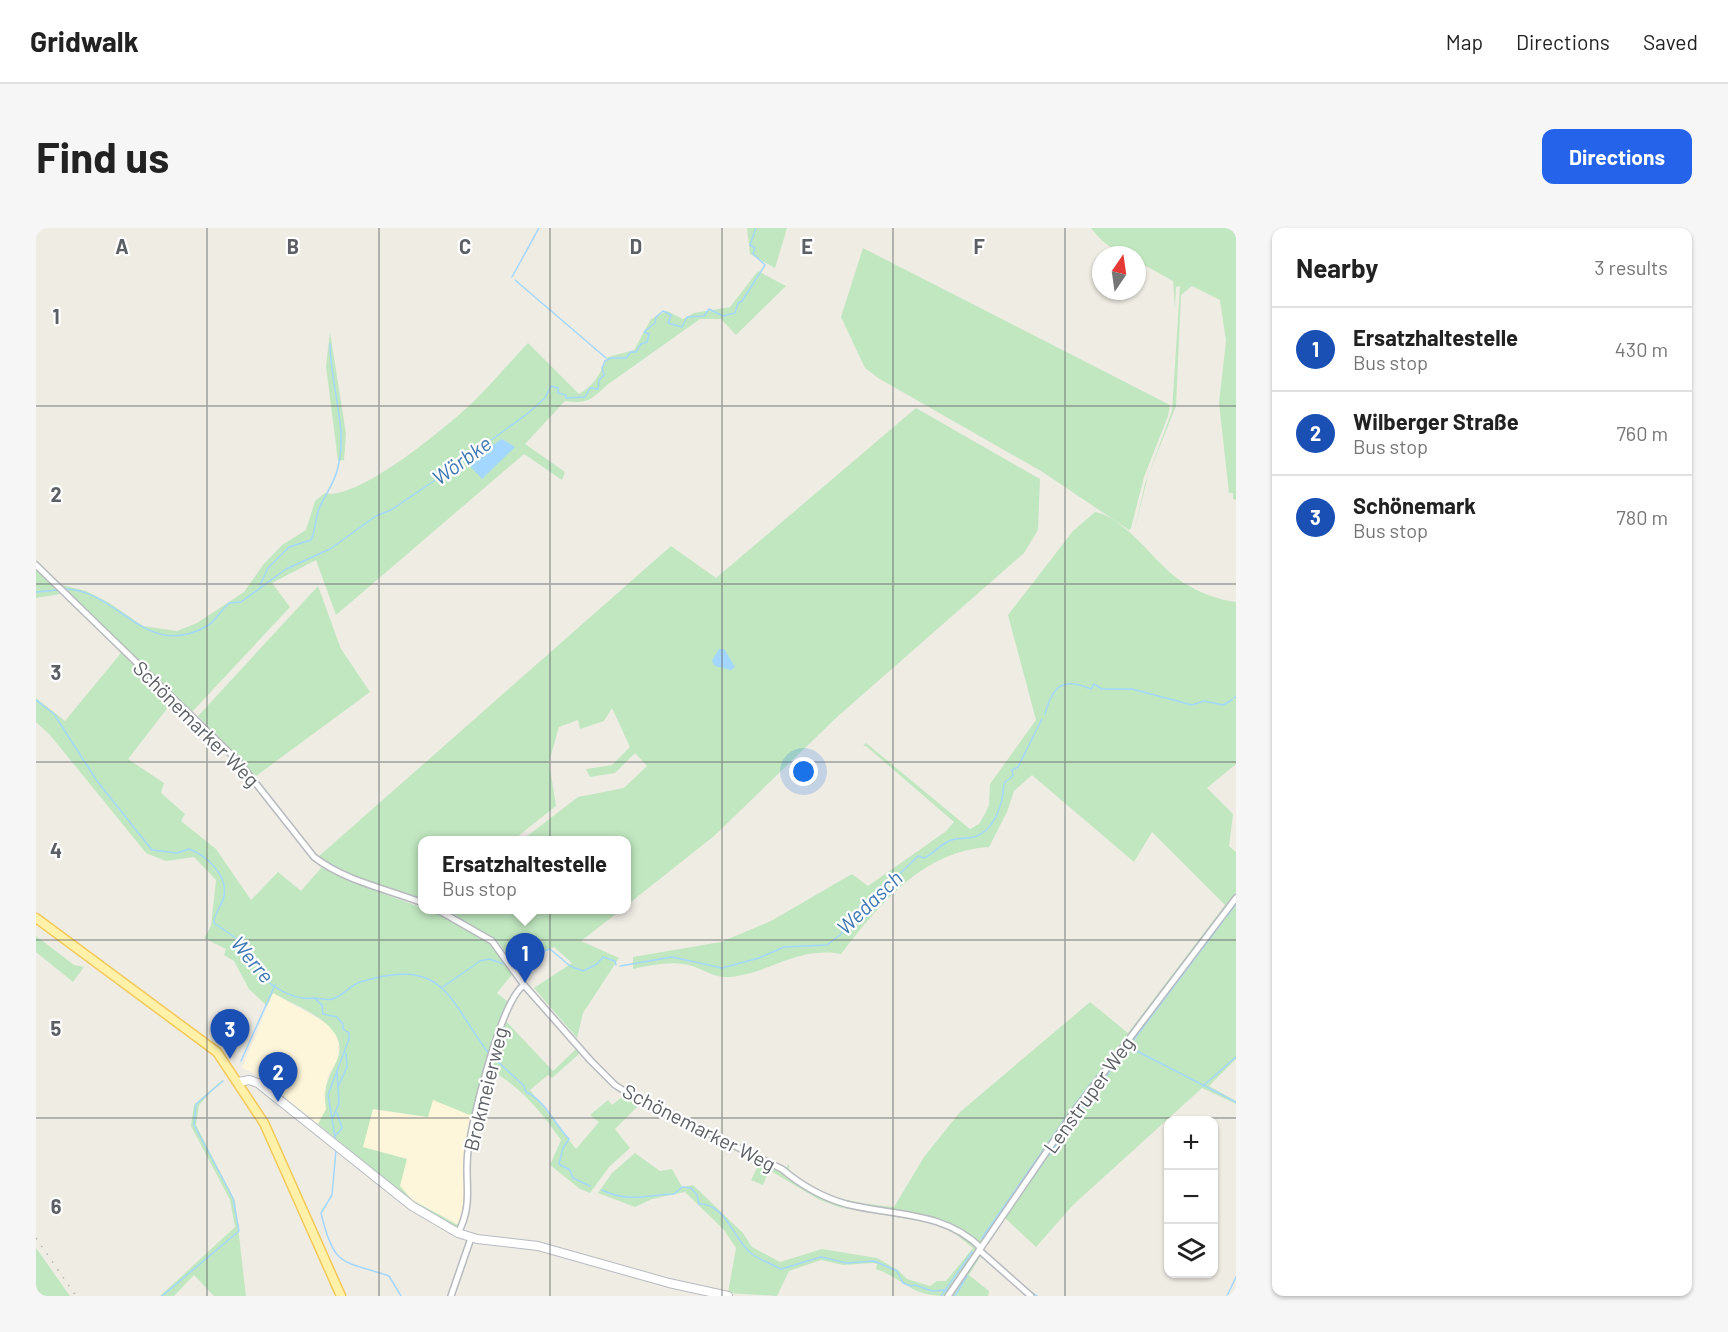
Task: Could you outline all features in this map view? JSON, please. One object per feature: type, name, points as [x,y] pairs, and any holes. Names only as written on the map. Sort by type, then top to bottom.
[{"type":"main road","points":[[36,918],[204,1045],[215,1050],[259,1112],[341,1296]]},
{"type":"street","name":"Schönemarker Weg","points":[[36,565],[239,762],[314,857],[362,881],[418,901]]},
{"type":"street","name":"Lenstruper Weg","points":[[948,1296],[1073,1113],[1236,898]]},
{"type":"street","name":"Schönemarker Weg","points":[[446,914],[492,941],[524,986],[603,1074],[629,1094],[782,1169],[797,1183],[820,1195],[851,1205],[926,1218],[958,1230],[1031,1296]]},
{"type":"street","name":"Brokmeierweg","points":[[458,1233],[468,1208],[467,1174],[472,1132],[501,1022],[517,992],[524,986]]},
{"type":"street","points":[[239,1082],[249,1080],[258,1083],[412,1206],[458,1233],[471,1238],[538,1246],[669,1283],[728,1296]]},
{"type":"street","points":[[451,1296],[471,1238]]},
{"type":"shaded area","points":[[273,993],[333,1027],[339,1041],[338,1059],[328,1076],[324,1096],[327,1109],[318,1124],[258,1075],[242,1068]]},
{"type":"shaded area","points":[[434,1093],[472,1111],[466,1154],[466,1208],[458,1225],[413,1200],[363,1147],[372,1109],[428,1117]]},
{"type":"green space","points":[[747,228],[787,228],[775,268],[750,254]]},
{"type":"green space","points":[[1091,228],[1236,228],[1236,500],[1233,499],[1233,493],[1229,493],[1219,403],[1226,341],[1220,300],[1192,286],[1181,295],[1176,406],[1148,476],[1134,532],[1145,484],[1172,411],[1180,286],[1176,287],[1175,308],[1173,281],[1146,266],[1146,246],[1110,246]]},
{"type":"green space","points":[[863,248],[1170,405],[1168,416],[1144,477],[1129,530],[1041,471],[878,378],[865,368],[841,317]]},
{"type":"green space","points":[[758,271],[786,286],[736,335],[721,319],[700,319],[592,397],[579,402],[565,401],[525,444],[565,472],[562,480],[524,454],[336,615],[316,560],[272,583],[290,607],[192,712],[62,585],[86,591],[108,602],[143,626],[177,631],[197,623],[244,592],[263,565],[282,545],[306,530],[315,501],[325,493],[339,493],[356,487],[416,450],[470,405],[528,343],[579,394],[594,382],[608,357],[634,350],[651,319],[667,311],[683,319],[694,313],[730,307]]},
{"type":"green space","points":[[330,332],[346,434],[344,460],[338,461],[326,366]]},
{"type":"green space","points":[[916,408],[1040,479],[1038,530],[1024,553],[837,717],[714,836],[631,902],[631,836],[527,836],[578,797],[624,788],[647,766],[635,753],[615,773],[590,777],[586,769],[612,765],[630,747],[612,708],[604,721],[580,729],[578,720],[559,727],[549,762],[556,806],[518,836],[418,836],[418,899],[365,881],[318,857],[671,546],[716,578]]},
{"type":"green space","points":[[1095,512],[1116,521],[1126,529],[1179,580],[1211,596],[1236,602],[1236,764],[1207,788],[1233,814],[1229,846],[1236,852],[1236,895],[1076,1106],[984,1240],[979,1242],[967,1233],[924,1216],[841,1201],[809,1187],[785,1169],[789,1164],[789,1170],[800,1179],[838,1198],[894,1207],[924,1157],[960,1112],[1090,1002],[1128,1033],[1225,905],[1152,832],[1134,862],[1032,775],[1014,791],[1007,812],[989,847],[965,851],[923,870],[887,900],[841,954],[810,954],[743,975],[728,977],[717,976],[693,966],[674,963],[633,969],[633,957],[721,942],[771,921],[852,874],[868,886],[945,832],[954,822],[866,746],[863,746],[866,743],[970,829],[979,824],[989,805],[990,784],[1036,720],[1008,615],[1073,531]]},
{"type":"green space","points":[[36,568],[60,594],[36,598]]},
{"type":"green space","points":[[318,586],[341,649],[370,692],[256,776],[198,716]]},
{"type":"green space","points":[[121,653],[173,701],[128,759],[164,783],[161,793],[185,814],[181,821],[216,849],[251,900],[278,872],[301,891],[322,867],[360,885],[418,906],[418,914],[438,914],[458,924],[492,944],[514,972],[497,993],[508,1002],[500,1019],[472,1116],[433,1100],[428,1117],[373,1109],[363,1147],[407,1159],[400,1186],[412,1200],[458,1225],[454,1227],[419,1207],[318,1124],[326,1109],[326,1089],[340,1048],[337,1037],[330,1027],[308,1011],[273,993],[267,1006],[249,989],[234,961],[224,955],[226,949],[204,938],[211,926],[216,880],[194,857],[166,861],[146,853],[50,735],[36,722],[36,698],[65,721]]},
{"type":"green space","points":[[1236,900],[1236,1059],[1209,1086],[1236,1101],[1236,1104],[1202,1088],[1171,1116],[1164,1116],[1164,1122],[1073,1205],[1036,1247],[1005,1218],[1000,1224],[1096,1085]]},
{"type":"green space","points":[[453,914],[616,914],[581,941],[619,958],[583,1013],[577,1038],[534,988],[572,963],[554,947],[514,963],[498,942]]},
{"type":"green space","points":[[36,936],[74,965],[84,967],[73,982],[36,952]]},
{"type":"green space","points":[[505,1020],[553,1071],[576,1049],[579,1054],[552,1078],[548,1075],[530,1090],[576,1149],[599,1122],[590,1115],[608,1100],[612,1105],[626,1094],[641,1103],[615,1129],[630,1148],[609,1167],[590,1193],[580,1189],[550,1165],[561,1140],[531,1102],[513,1085],[492,1071]]},
{"type":"green space","points":[[223,1079],[199,1105],[196,1125],[235,1201],[246,1296],[214,1296],[194,1275],[174,1296],[160,1296],[235,1227],[230,1200],[191,1126],[194,1105]]},
{"type":"green space","points":[[635,1153],[660,1171],[672,1169],[682,1187],[693,1185],[743,1233],[752,1247],[780,1262],[822,1249],[877,1258],[898,1270],[907,1279],[930,1286],[937,1281],[946,1281],[973,1248],[953,1232],[931,1223],[838,1207],[818,1199],[769,1170],[763,1185],[751,1180],[758,1166],[746,1154],[775,1167],[806,1189],[824,1198],[933,1222],[968,1238],[977,1249],[946,1296],[916,1290],[876,1269],[877,1264],[843,1265],[821,1260],[789,1271],[777,1296],[728,1293],[736,1248],[724,1230],[685,1192],[652,1199],[635,1207],[598,1193],[612,1173]]},
{"type":"green space","points":[[36,1248],[70,1296],[36,1296]]},
{"type":"green space","points":[[982,1256],[984,1259],[980,1257],[969,1275],[989,1291],[988,1296],[950,1296],[977,1257]]},
{"type":"water","points":[[502,439],[515,447],[482,479],[471,467],[470,460]]},
{"type":"water","points":[[719,649],[724,649],[735,667],[731,670],[715,666],[712,661]]},
{"type":"waterway","points":[[512,277],[539,228]]},
{"type":"waterway","name":"Wörbke","points":[[63,589],[82,592],[100,599],[132,621],[149,630],[166,635],[185,635],[207,626],[229,603],[241,602],[286,569],[330,549],[376,516],[391,510],[447,472],[452,463],[457,463],[473,448],[487,443],[527,414],[545,398],[551,386],[558,388],[558,393],[566,395],[566,398],[585,397],[590,388],[598,389],[599,380],[604,375],[602,368],[605,361],[611,358],[626,358],[631,352],[636,352],[641,344],[647,342],[649,334],[644,332],[655,323],[656,317],[663,311],[671,315],[668,323],[682,327],[687,317],[704,316],[709,309],[723,316],[735,313],[738,303],[742,301],[765,265],[753,254],[755,248],[750,245],[756,228]]},
{"type":"waterway","points":[[515,280],[606,358]]},
{"type":"waterway","points":[[260,585],[268,568],[289,547],[311,540],[319,509],[337,473],[341,437],[330,344]]},
{"type":"waterway","name":"Wörbke","points":[[36,592],[58,590]]},
{"type":"waterway","name":"Wedasch","points":[[1045,714],[1051,697],[1059,687],[1065,684],[1081,685],[1091,689],[1094,684],[1102,689],[1132,689],[1192,705],[1204,701],[1223,705],[1232,700]]},
{"type":"waterway","name":"Werre","points":[[36,700],[54,714],[97,781],[152,850],[177,853],[189,849],[209,861],[219,873],[223,881],[224,896],[214,923],[243,943],[245,951],[262,968],[259,975],[291,995],[314,998],[322,1005],[323,1014],[337,1017],[343,1024],[343,1029],[349,1033],[349,1039],[328,1095],[336,1142]]},
{"type":"waterway","name":"Wedasch","points":[[620,966],[672,957],[722,968],[759,958],[784,947],[827,945],[840,935],[852,920],[918,856],[924,858],[950,840],[974,837],[988,828],[1000,807],[1004,783],[1013,776],[1012,770],[1018,767],[1042,719]]},
{"type":"waterway","points":[[1227,916],[1236,904]]},
{"type":"waterway","points":[[1132,1042],[1223,921]]},
{"type":"waterway","name":"Wedasch","points":[[514,963],[550,949],[570,966],[583,971],[597,964],[603,957],[615,961],[616,965]]},
{"type":"waterway","name":"Wedasch","points":[[443,987],[480,961],[489,959],[507,965]]},
{"type":"waterway","points":[[314,998],[330,1000],[360,982],[388,975],[410,974],[426,978],[440,986],[451,999],[489,1054]]},
{"type":"waterway","points":[[241,1061],[275,985]]},
{"type":"waterway","points":[[982,1238],[1076,1103],[1128,1036]]},
{"type":"waterway","points":[[1129,1047],[1236,1102]]},
{"type":"waterway","points":[[339,1085],[347,1067],[346,1053]]},
{"type":"waterway","points":[[1048,1156],[1123,1053]]},
{"type":"waterway","points":[[1203,1086],[1236,1057]]},
{"type":"waterway","points":[[496,1060],[524,1086],[526,1092],[539,1101],[569,1139],[563,1148],[559,1164],[570,1170],[573,1178],[590,1186]]},
{"type":"waterway","points":[[333,1118],[339,1103],[337,1070]]},
{"type":"waterway","points":[[162,1296],[239,1231],[233,1198],[194,1125],[196,1104],[223,1081]]},
{"type":"waterway","points":[[336,1135],[342,1128],[337,1113]]},
{"type":"waterway","name":"Werre","points":[[336,1150],[332,1195],[321,1213],[330,1244],[336,1253],[350,1264],[389,1276],[401,1296]]},
{"type":"waterway","points":[[1012,1207],[1043,1163]]},
{"type":"waterway","points":[[602,1190],[621,1196],[637,1197],[674,1194],[682,1187],[691,1188],[697,1195],[699,1204],[708,1205],[723,1216],[752,1254],[781,1269],[821,1257],[847,1263],[874,1261],[897,1271],[903,1283],[932,1291],[947,1290]]},
{"type":"waterway","points":[[941,1296],[972,1252]]},
{"type":"waterway","points":[[955,1296],[967,1276]]},
{"type":"waterway","points":[[1227,1296],[1236,1277]]},
{"type":"waterway","points":[[1032,1293],[1037,1296]]},
{"type":"railway","points":[[36,1238],[76,1296]]},
{"type":"place","name":"Ersatzhaltestelle","points":[[525,983]]},
{"type":"place","name":"Schönemark","points":[[230,1059]]},
{"type":"place","name":"Wilberger Straße","points":[[278,1102]]}]
